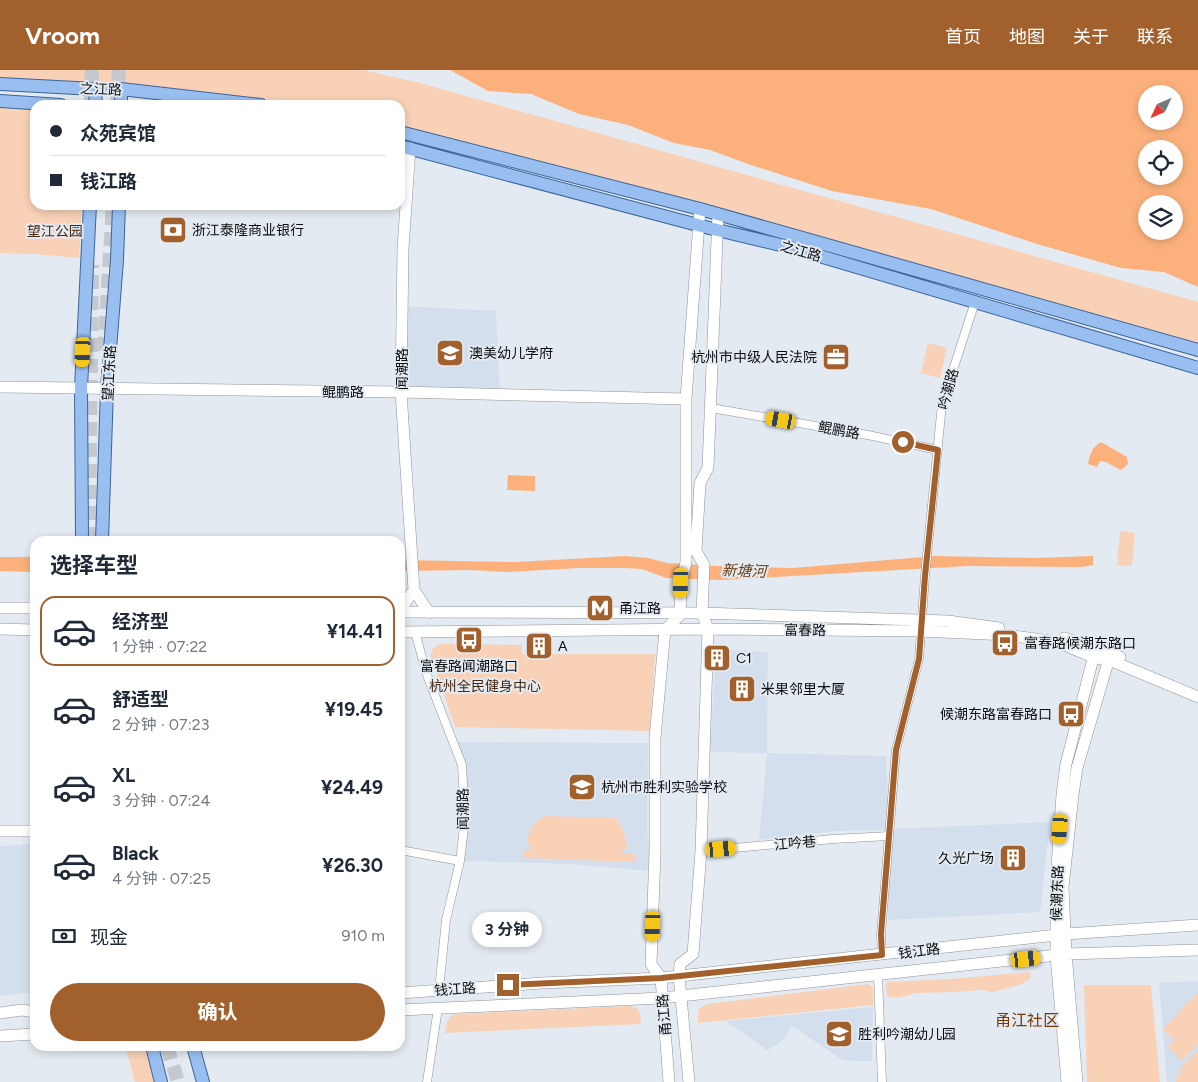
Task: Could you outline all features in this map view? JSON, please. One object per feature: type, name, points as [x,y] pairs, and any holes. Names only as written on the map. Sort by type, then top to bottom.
[{"type":"main road","name":"之江路","points":[[0,84],[121,89],[210,100]]},
{"type":"main road","points":[[95,89],[96,100]]},
{"type":"main road","points":[[121,89],[121,100]]},
{"type":"main road","name":"之江路","points":[[0,101],[30,103]]},
{"type":"main road","name":"之江路","points":[[405,133],[700,209],[1198,350]]},
{"type":"main road","name":"之江路","points":[[405,147],[717,230],[789,247],[1198,368]]},
{"type":"main road","name":"望江东路","points":[[82,536],[81,388],[90,210]]},
{"type":"main road","name":"望江东路","points":[[102,536],[107,388],[117,260],[118,210]]},
{"type":"main road","points":[[153,1051],[161,1082]]},
{"type":"main road","points":[[195,1051],[204,1082]]},
{"type":"street","points":[[665,630],[680,614],[681,583],[686,562],[686,399],[700,209]]},
{"type":"street","name":"闻潮路","points":[[404,210],[401,392],[414,590],[429,613]]},
{"type":"street","name":"甬江路","points":[[688,1082],[679,976],[680,964],[693,954],[701,851],[708,629],[702,613],[704,565],[696,551],[700,483],[708,468],[718,214]]},
{"type":"street","name":"吟潮路","points":[[882,955],[881,934],[896,750],[919,659],[920,626],[942,404],[975,302]]},
{"type":"street","name":"鲲鹏路","points":[[0,387],[401,392],[686,399]]},
{"type":"street","name":"鲲鹏路","points":[[711,408],[868,435],[938,450]]},
{"type":"street","points":[[405,604],[414,590]]},
{"type":"street","points":[[0,608],[30,608]]},
{"type":"street","name":"富春路","points":[[405,611],[429,613],[702,613],[920,626]]},
{"type":"street","name":"富春路","points":[[405,632],[920,626],[948,621],[1059,636],[1095,653],[1198,690]]},
{"type":"street","points":[[0,629],[30,630]]},
{"type":"street","name":"甬江路","points":[[665,630],[655,738],[655,851],[651,964],[661,978],[669,1082]]},
{"type":"street","name":"闻潮路","points":[[415,632],[427,675],[462,765],[465,819],[460,861],[446,920],[439,990]]},
{"type":"street","name":"候潮东路","points":[[1061,934],[1056,881],[1062,795],[1066,764],[1095,653]]},
{"type":"street","name":"富春路","points":[[1110,657],[1198,697]]},
{"type":"street","name":"候潮东路","points":[[1067,1082],[1061,934],[1063,886],[1072,795],[1077,768],[1110,657]]},
{"type":"street","points":[[0,831],[30,831]]},
{"type":"street","name":"江吟巷","points":[[701,851],[888,836]]},
{"type":"street","points":[[405,851],[460,861]]},
{"type":"street","name":"钱江路","points":[[405,993],[542,983],[661,978],[1061,934],[1198,925]]},
{"type":"street","name":"钱江路","points":[[405,1010],[662,998],[1061,955],[1198,950]]},
{"type":"street","name":"候潮东路","points":[[1061,955],[1077,1082]]},
{"type":"street","points":[[878,974],[882,1082]]},
{"type":"street","points":[[427,1082],[438,1008]]},
{"type":"street","points":[[0,1013],[22,1010],[30,1011]]},
{"type":"street","points":[[0,1036],[30,1034]]},
{"type":"shaded area","name":"澳美幼儿学府","points":[[402,306],[496,311],[500,395],[401,392]]},
{"type":"shaded area","points":[[716,649],[768,652],[767,753],[710,752]]},
{"type":"shaded area","name":"杭州市胜利实验学校","points":[[453,742],[648,743],[647,831],[650,852],[647,871],[574,864],[460,861],[465,819],[462,765]]},
{"type":"shaded area","points":[[767,753],[886,756],[889,829],[1050,822],[1040,912],[888,920],[889,830],[834,831],[759,840]]},
{"type":"shaded area","points":[[30,844],[30,993],[0,996],[0,846]]},
{"type":"shaded area","points":[[1198,981],[1198,1082],[1167,1082],[1159,983]]},
{"type":"shaded area","name":"胜利吟潮幼儿园","points":[[873,1007],[872,1061],[841,1059],[792,1026],[781,1042],[767,1050],[726,1021]]},
{"type":"green space","points":[[0,70],[363,70],[420,83],[1198,302],[1198,344],[405,127],[405,100],[274,100],[128,86],[0,79]]},
{"type":"green space","name":"望江公园","points":[[0,103],[30,106],[30,210],[82,210],[79,258],[0,253]]},
{"type":"green space","points":[[928,343],[947,348],[940,378],[921,373]]},
{"type":"green space","points":[[1120,531],[1135,533],[1132,566],[1117,565]]},
{"type":"green space","name":"杭州全民健身中心","points":[[442,644],[522,645],[522,654],[655,654],[650,731],[455,727],[431,657],[434,648]]},
{"type":"green space","points":[[544,816],[616,818],[621,825],[627,843],[627,847],[621,853],[636,854],[636,862],[523,858],[523,851],[532,850],[527,841],[531,830],[537,821]]},
{"type":"green space","points":[[1030,972],[1031,978],[1020,985],[992,992],[982,990],[916,993],[898,998],[887,996],[886,984],[889,982]]},
{"type":"green space","points":[[868,984],[873,987],[873,1005],[698,1023],[698,1010],[709,1004]]},
{"type":"green space","points":[[1084,985],[1151,985],[1160,1082],[1087,1082]]},
{"type":"green space","points":[[1198,992],[1198,1044],[1182,1061],[1168,1046],[1174,1040],[1163,1029]]},
{"type":"green space","points":[[630,1006],[638,1009],[641,1024],[445,1033],[447,1022],[451,1016],[459,1014]]},
{"type":"green space","points":[[1198,1050],[1198,1082],[1175,1082],[1183,1065]]},
{"type":"green space","points":[[126,1051],[147,1051],[156,1082],[135,1082]]},
{"type":"water","points":[[450,70],[1198,70],[1198,287],[1164,272],[1121,268],[1037,244],[931,209],[832,191],[710,150],[674,143],[628,125],[579,114],[531,94],[488,91]]},
{"type":"water","points":[[1101,442],[1127,457],[1128,464],[1121,470],[1106,462],[1100,461],[1097,467],[1088,464],[1092,451]]},
{"type":"water","points":[[508,475],[535,476],[535,491],[507,490]]},
{"type":"water","name":"新塘河","points":[[625,556],[648,558],[667,563],[793,568],[935,556],[1036,558],[1093,556],[1093,565],[1082,567],[968,566],[723,580],[666,578],[642,569],[625,568],[579,568],[508,572],[470,570],[405,571],[405,560],[516,562]]},
{"type":"water","points":[[0,557],[30,557],[30,572],[0,571]]},
{"type":"tunnel","points":[[91,100],[92,70]]},
{"type":"tunnel","points":[[117,100],[119,70]]},
{"type":"tunnel","points":[[104,351],[113,210]]},
{"type":"tunnel","points":[[89,536],[92,265]]},
{"type":"tunnel","points":[[169,1051],[178,1082]]},
{"type":"place","name":"浙江泰隆商业银行","points":[[173,230]]},
{"type":"place","name":"澳美幼儿学府","points":[[450,353]]},
{"type":"place","name":"杭州市中级人民法院","points":[[836,357]]},
{"type":"place","name":"甬江路","points":[[600,608]]},
{"type":"place","name":"富春路闻潮路口","points":[[469,640]]},
{"type":"place","name":"富春路候潮东路口","points":[[1005,643]]},
{"type":"place","name":"A","points":[[539,646]]},
{"type":"place","name":"C1","points":[[717,658]]},
{"type":"place","name":"米果邻里大厦","points":[[742,689]]},
{"type":"place","name":"候潮东路富春路口","points":[[1071,714]]},
{"type":"place","name":"杭州市胜利实验学校","points":[[582,787]]},
{"type":"place","name":"久光广场","points":[[1013,858]]},
{"type":"place","name":"胜利吟潮幼儿园","points":[[839,1034]]},
{"type":"district","name":"甬江社区","points":[[1027,1020]]},
{"type":"route","points":[[508,985],[661,978],[882,955],[881,934],[896,750],[919,659],[925,576],[938,450],[903,442]]}]
